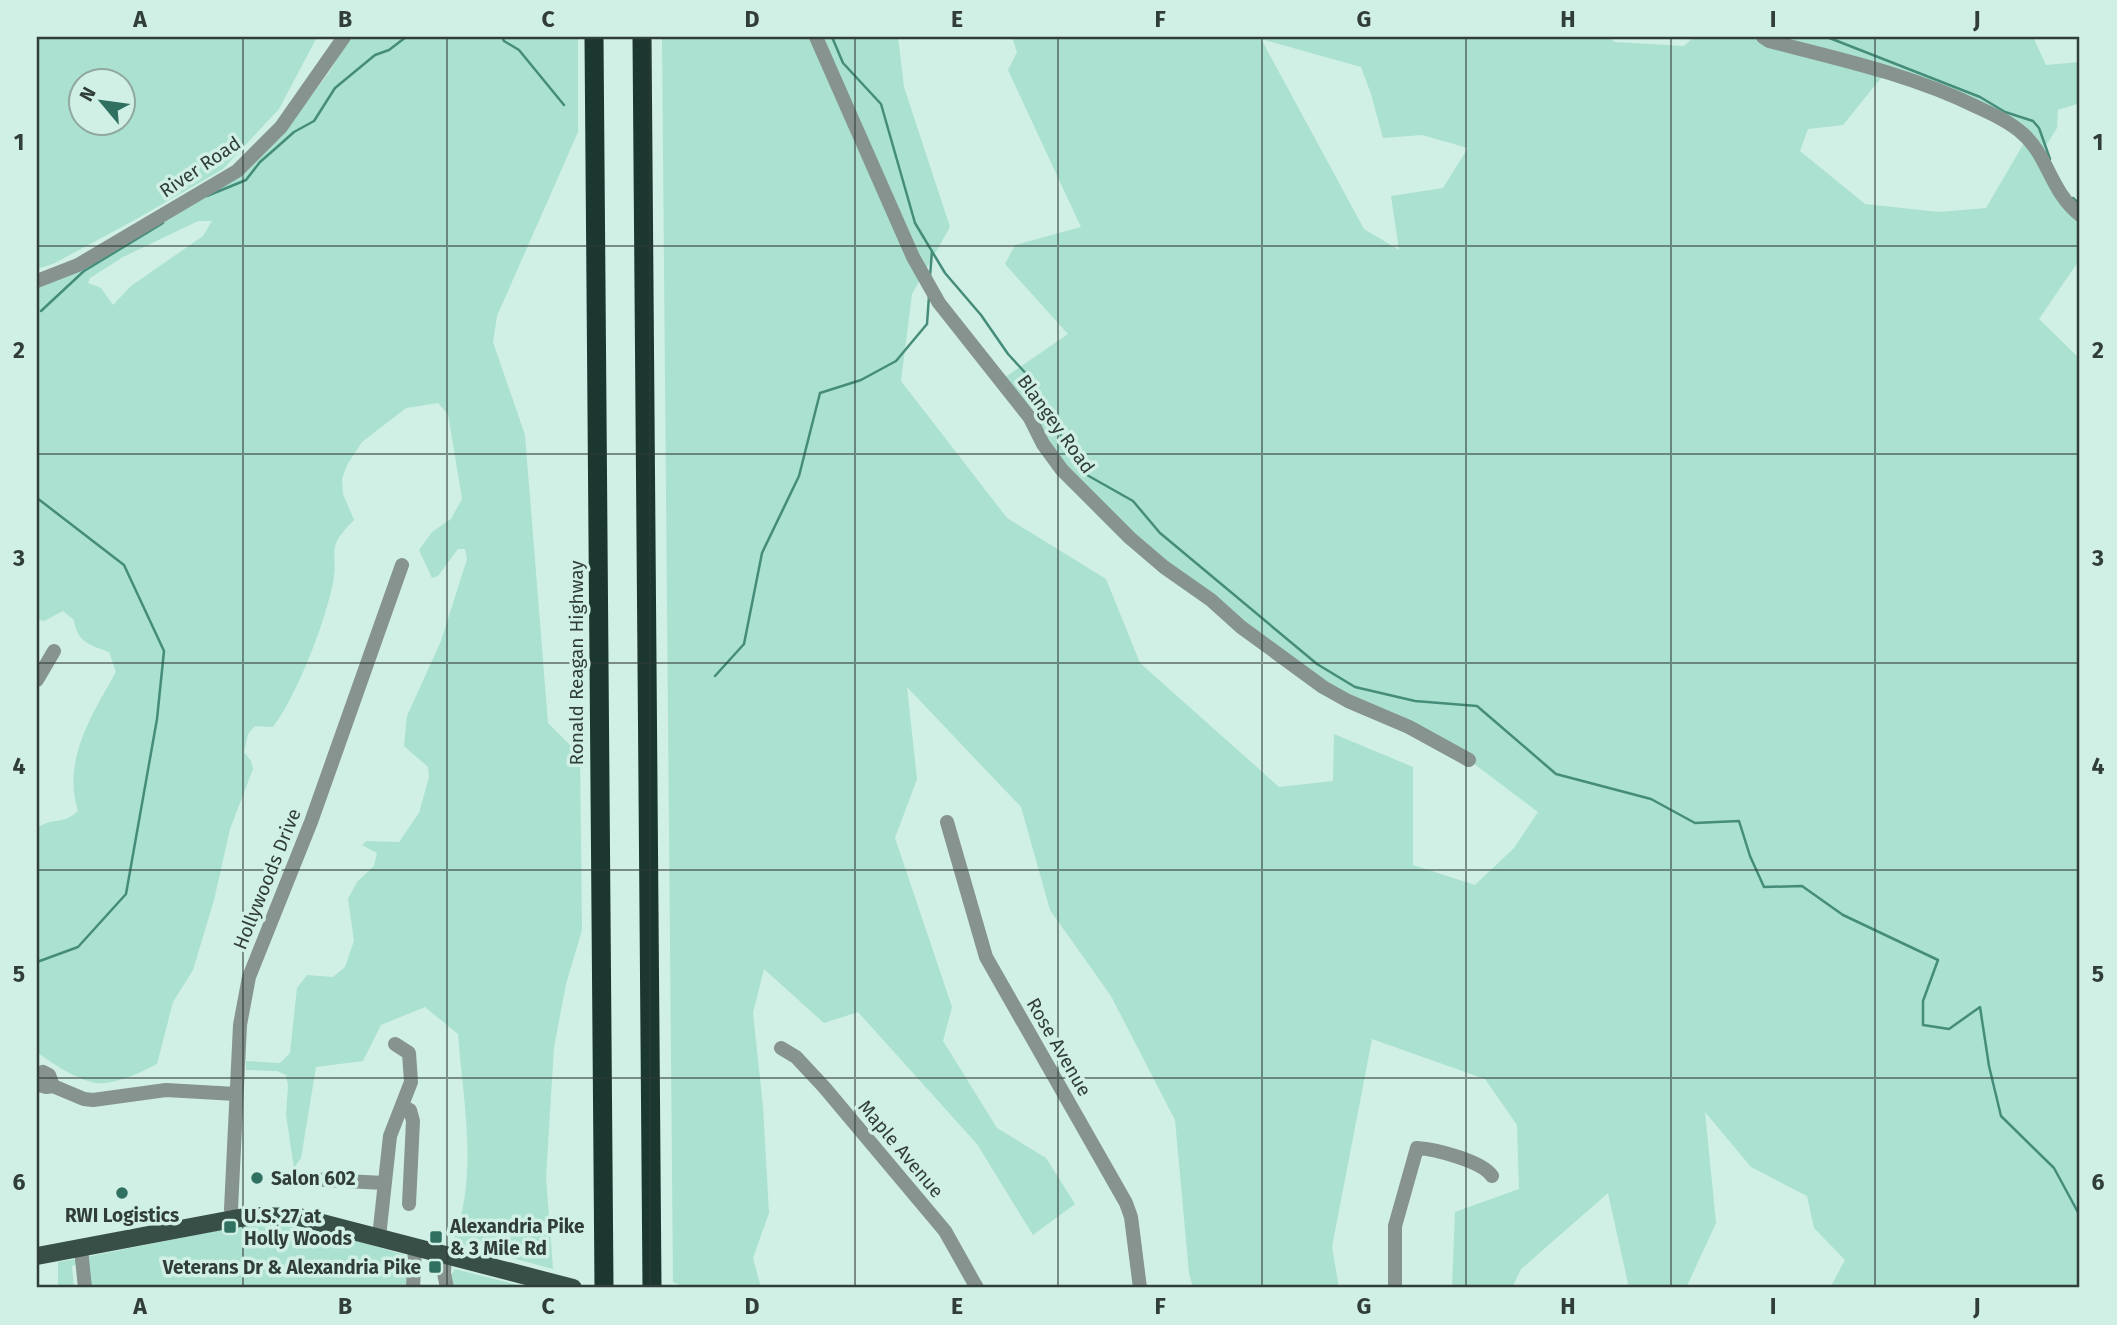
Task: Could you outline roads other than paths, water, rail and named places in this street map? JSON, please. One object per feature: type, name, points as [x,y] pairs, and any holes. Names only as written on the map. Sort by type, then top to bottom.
[{"type":"highway","name":"Ronald Reagan Highway","points":[[594,37],[604,1288]]},
{"type":"highway","points":[[642,37],[652,1288]]},
{"type":"main road","points":[[37,1256],[233,1219],[254,1216],[299,1217],[573,1288]]},
{"type":"street","name":"River Road","points":[[37,281],[78,265],[237,171],[264,146],[289,117],[344,37]]},
{"type":"street","name":"Blangey Road","points":[[816,37],[929,288],[1030,418],[1043,444],[1062,470],[1130,538],[1164,567],[1211,600],[1241,627],[1307,676],[1348,701],[1409,727],[1469,760]]},
{"type":"street","points":[[1763,37],[1948,93],[2012,125],[2035,147],[2062,198],[2080,215]]},
{"type":"street","name":"Hollywoods Drive","points":[[233,1219],[231,1209],[240,1026],[249,977],[311,822],[402,565]]},
{"type":"street","points":[[37,680],[54,651]]},
{"type":"street","name":"Rose Avenue","points":[[947,822],[986,957],[1129,1211],[1140,1288]]},
{"type":"street","points":[[379,1237],[393,1129],[410,1087],[411,1070],[407,1051],[395,1044]]},
{"type":"street","name":"Maple Avenue","points":[[781,1048],[796,1057],[824,1087],[945,1231],[977,1288]]},
{"type":"street","points":[[53,1086],[93,1100],[166,1090],[236,1094]]},
{"type":"street","points":[[402,1107],[410,1110],[413,1115],[409,1204]]},
{"type":"street","points":[[393,1129],[402,1126],[412,1130]]},
{"type":"street","points":[[1395,1288],[1395,1226],[1417,1148],[1477,1164],[1488,1169],[1492,1176]]},
{"type":"street","points":[[308,1179],[384,1183]]},
{"type":"street","points":[[413,1288],[415,1247]]},
{"type":"street","points":[[82,1249],[85,1288]]},
{"type":"street","points":[[445,1254],[444,1273],[447,1288]]},
{"type":"waterway","points":[[207,196],[246,180],[260,162],[294,132],[314,121],[335,88],[375,55],[389,50],[406,37]]},
{"type":"waterway","points":[[502,37],[519,50],[564,105]]},
{"type":"waterway","points":[[832,37],[843,63],[881,104],[915,223],[945,273],[1030,378],[1060,434],[1087,475],[1133,501],[1160,533],[1317,664],[1355,687],[1415,701],[1477,706],[1556,774],[1651,799],[1695,823],[1739,821],[1750,856],[1764,887],[1802,886],[1843,915],[1938,960],[1923,1001],[1923,1025],[1949,1029],[1980,1007],[1989,1066],[2001,1116],[2054,1168],[2080,1216]]},
{"type":"waterway","points":[[1827,37],[1980,97],[2005,112],[2033,121],[2039,128],[2050,159]]},
{"type":"waterway","points":[[2073,198],[2080,205]]},
{"type":"waterway","points":[[41,311],[84,271],[163,223]]},
{"type":"waterway","points":[[930,276],[932,251]]},
{"type":"waterway","points":[[715,676],[744,644],[762,553],[799,476],[820,393],[861,380],[896,361],[927,324],[929,296]]},
{"type":"waterway","points":[[37,498],[124,565],[164,651],[157,719],[126,894],[78,947],[37,962]]},
{"type":"place","name":"Salon 602","points":[[257,1178]]},
{"type":"place","name":"RWI Logistics","points":[[122,1193]]},
{"type":"place","name":"U.S. 27 at Holly Woods","points":[[230,1227]]},
{"type":"place","name":"Alexandria Pike & 3 Mile Rd","points":[[436,1237]]},
{"type":"place","name":"Veterans Dr & Alexandria Pike","points":[[435,1267]]}]
